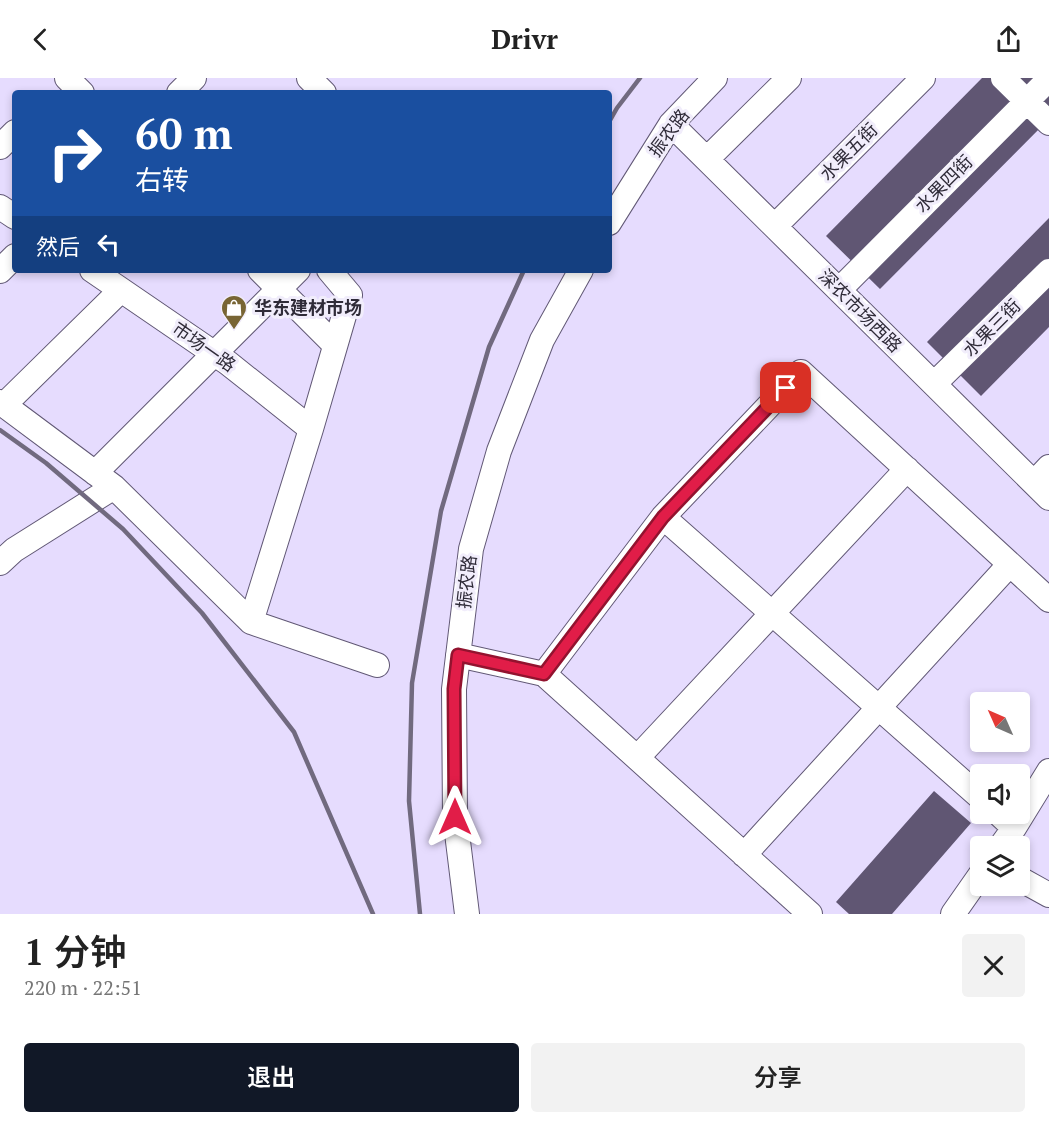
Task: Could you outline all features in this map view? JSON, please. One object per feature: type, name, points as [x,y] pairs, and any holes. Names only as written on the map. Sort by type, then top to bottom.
[{"type":"street","points":[[56,90],[68,78],[79,90]]},
{"type":"street","points":[[182,90],[194,78]]},
{"type":"street","name":"振农路","points":[[612,218],[671,124],[716,78]]},
{"type":"street","points":[[707,159],[789,78]]},
{"type":"street","name":"水果五街","points":[[775,226],[923,78]]},
{"type":"street","points":[[1003,78],[1049,123]]},
{"type":"street","name":"水果四街","points":[[839,290],[1049,79]]},
{"type":"street","name":"深农市场西路","points":[[671,124],[934,384],[1044,483]]},
{"type":"street","points":[[0,147],[12,135]]},
{"type":"street","points":[[0,271],[12,259]]},
{"type":"street","name":"水果三街","points":[[934,384],[1049,271]]},
{"type":"street","name":"市场一路","points":[[96,273],[214,353],[311,429]]},
{"type":"street","points":[[263,273],[335,345]]},
{"type":"street","points":[[0,563],[104,479],[214,353],[295,273]]},
{"type":"street","points":[[251,622],[351,294],[332,273]]},
{"type":"street","name":"振农路","points":[[467,914],[455,817],[454,689],[471,549],[499,452],[542,340],[579,273]]},
{"type":"street","points":[[121,290],[2,403],[104,479],[251,622],[377,665]]},
{"type":"street","points":[[544,674],[663,517],[801,372],[1049,600]]},
{"type":"street","points":[[637,758],[907,470]]},
{"type":"street","points":[[663,517],[970,788]]},
{"type":"street","points":[[744,855],[1010,564]]},
{"type":"street","points":[[458,655],[544,674],[810,914]]},
{"type":"street","points":[[1004,829],[1049,771]]},
{"type":"street","points":[[1030,884],[1049,894]]},
{"type":"street","points":[[953,914],[970,890]]},
{"type":"building","points":[[982,78],[1049,78],[1049,119],[880,289],[826,236]]},
{"type":"building","points":[[1049,218],[1049,327],[981,396],[927,342]]},
{"type":"building","points":[[934,791],[970,822],[892,914],[849,914],[836,902]]},
{"type":"railway","points":[[612,117],[640,78]]},
{"type":"railway","points":[[420,914],[409,801],[412,683],[441,511],[489,347],[523,273]]},
{"type":"railway","points":[[0,430],[46,463],[123,529],[202,613],[294,732],[373,914]]},
{"type":"place","name":"华东建材市场","points":[[234,331]]},
{"type":"route","points":[[455,817],[454,689],[458,655],[544,674],[663,517],[786,388]]}]
